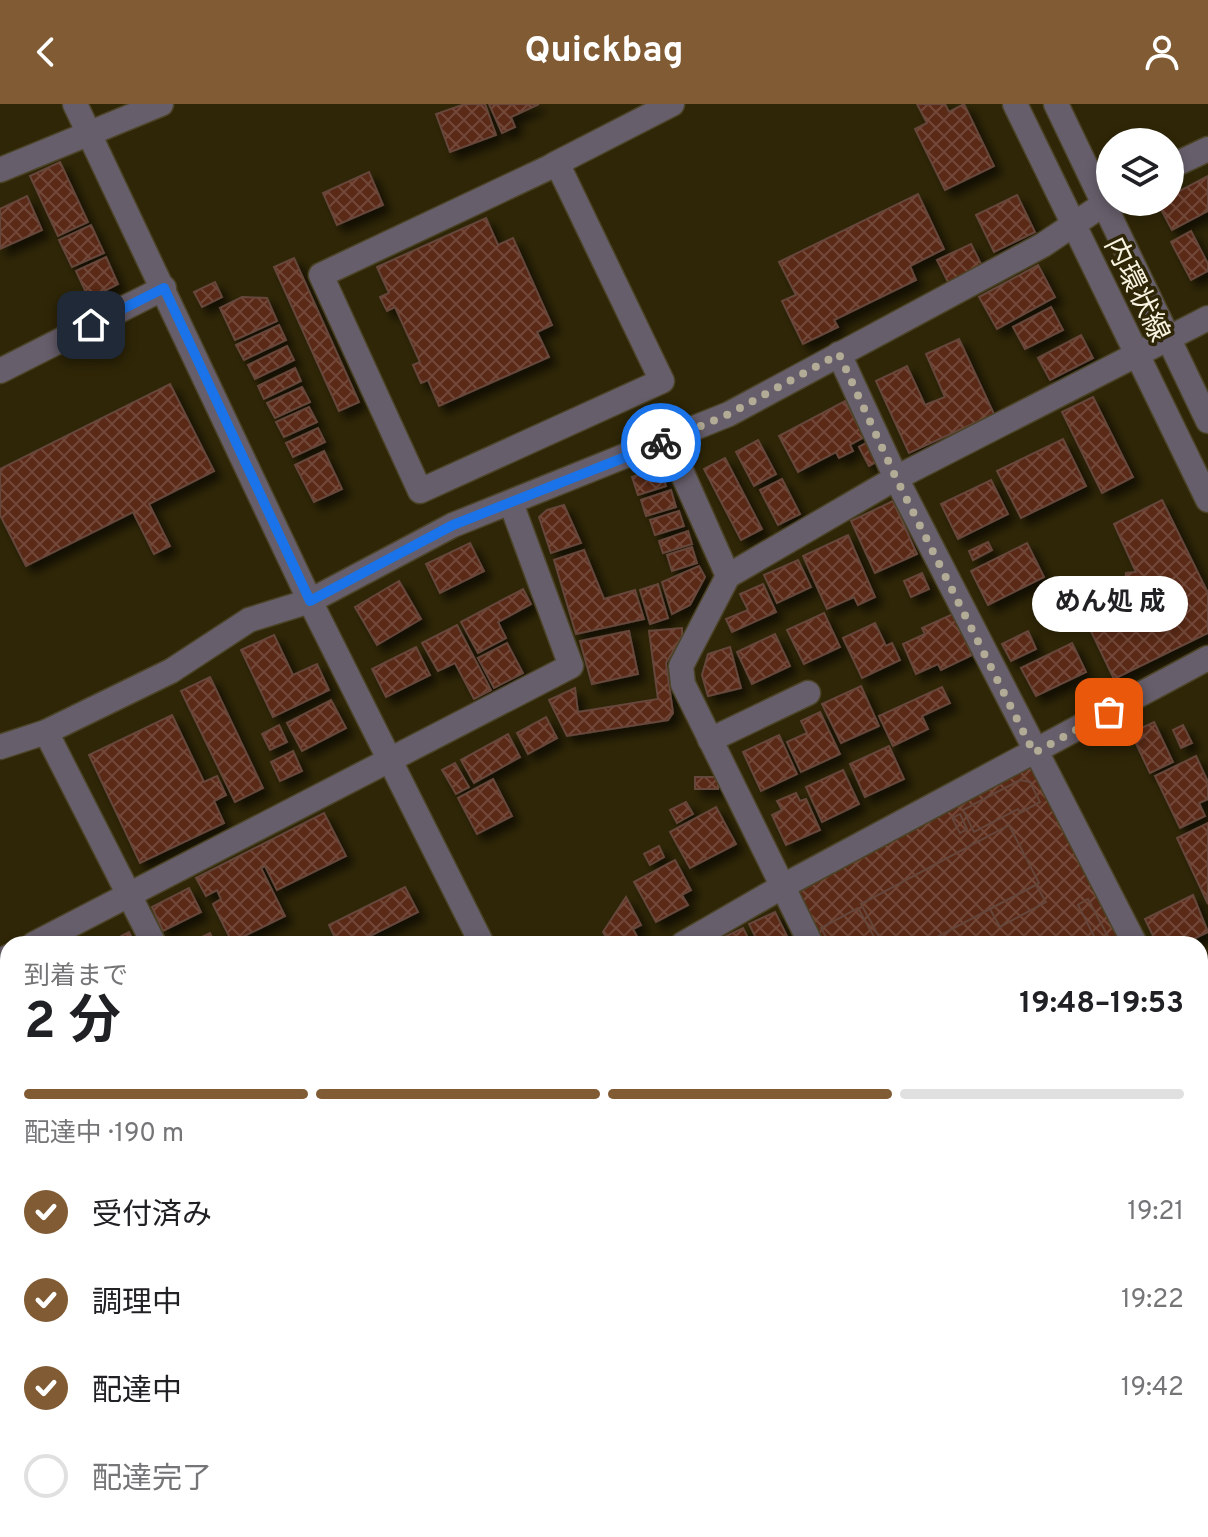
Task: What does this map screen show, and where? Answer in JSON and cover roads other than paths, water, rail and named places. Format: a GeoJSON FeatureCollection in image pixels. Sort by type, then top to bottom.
{"type":"FeatureCollection","features":[{"type":"Feature","properties":{"kind":"street"},"geometry":{"type":"LineString","coordinates":[[75,104],[310,601],[478,936]]}},
{"type":"Feature","properties":{"kind":"street"},"geometry":{"type":"LineString","coordinates":[[0,170],[161,104]]}},
{"type":"Feature","properties":{"kind":"street"},"geometry":{"type":"LineString","coordinates":[[557,163],[662,381],[420,491],[321,275],[557,163],[672,104]]}},
{"type":"Feature","properties":{"kind":"street","name":"内環状線"},"geometry":{"type":"LineString","coordinates":[[1015,104],[1208,500]]}},
{"type":"Feature","properties":{"kind":"street","name":"内環状線"},"geometry":{"type":"LineString","coordinates":[[1056,104],[1096,181]]}},
{"type":"Feature","properties":{"kind":"street"},"geometry":{"type":"LineString","coordinates":[[1184,160],[1208,149]]}},
{"type":"Feature","properties":{"kind":"street"},"geometry":{"type":"LineString","coordinates":[[0,747],[46,732],[171,671],[249,620],[310,601],[453,525],[729,414],[1043,245],[1096,209]]}},
{"type":"Feature","properties":{"kind":"street","name":"内環状線"},"geometry":{"type":"LineString","coordinates":[[1113,216],[1208,421]]}},
{"type":"Feature","properties":{"kind":"street"},"geometry":{"type":"LineString","coordinates":[[0,371],[164,288]]}},
{"type":"Feature","properties":{"kind":"street"},"geometry":{"type":"LineString","coordinates":[[807,936],[785,885],[683,684],[681,666],[728,576],[896,478],[1208,318]]}},
{"type":"Feature","properties":{"kind":"street"},"geometry":{"type":"LineString","coordinates":[[839,354],[896,478],[1034,753],[1131,936]]}},
{"type":"Feature","properties":{"kind":"street"},"geometry":{"type":"LineString","coordinates":[[668,441],[728,576]]}},
{"type":"Feature","properties":{"kind":"street"},"geometry":{"type":"LineString","coordinates":[[50,936],[571,666],[511,503]]}},
{"type":"Feature","properties":{"kind":"street"},"geometry":{"type":"LineString","coordinates":[[697,936],[785,885],[1208,658]]}},
{"type":"Feature","properties":{"kind":"street"},"geometry":{"type":"LineString","coordinates":[[710,740],[808,693]]}},
{"type":"Feature","properties":{"kind":"street"},"geometry":{"type":"LineString","coordinates":[[46,732],[150,936]]}},
{"type":"Feature","properties":{"kind":"place","name":"めん処 成"},"geometry":{"type":"Point","coordinates":[1109,712]}}]}
